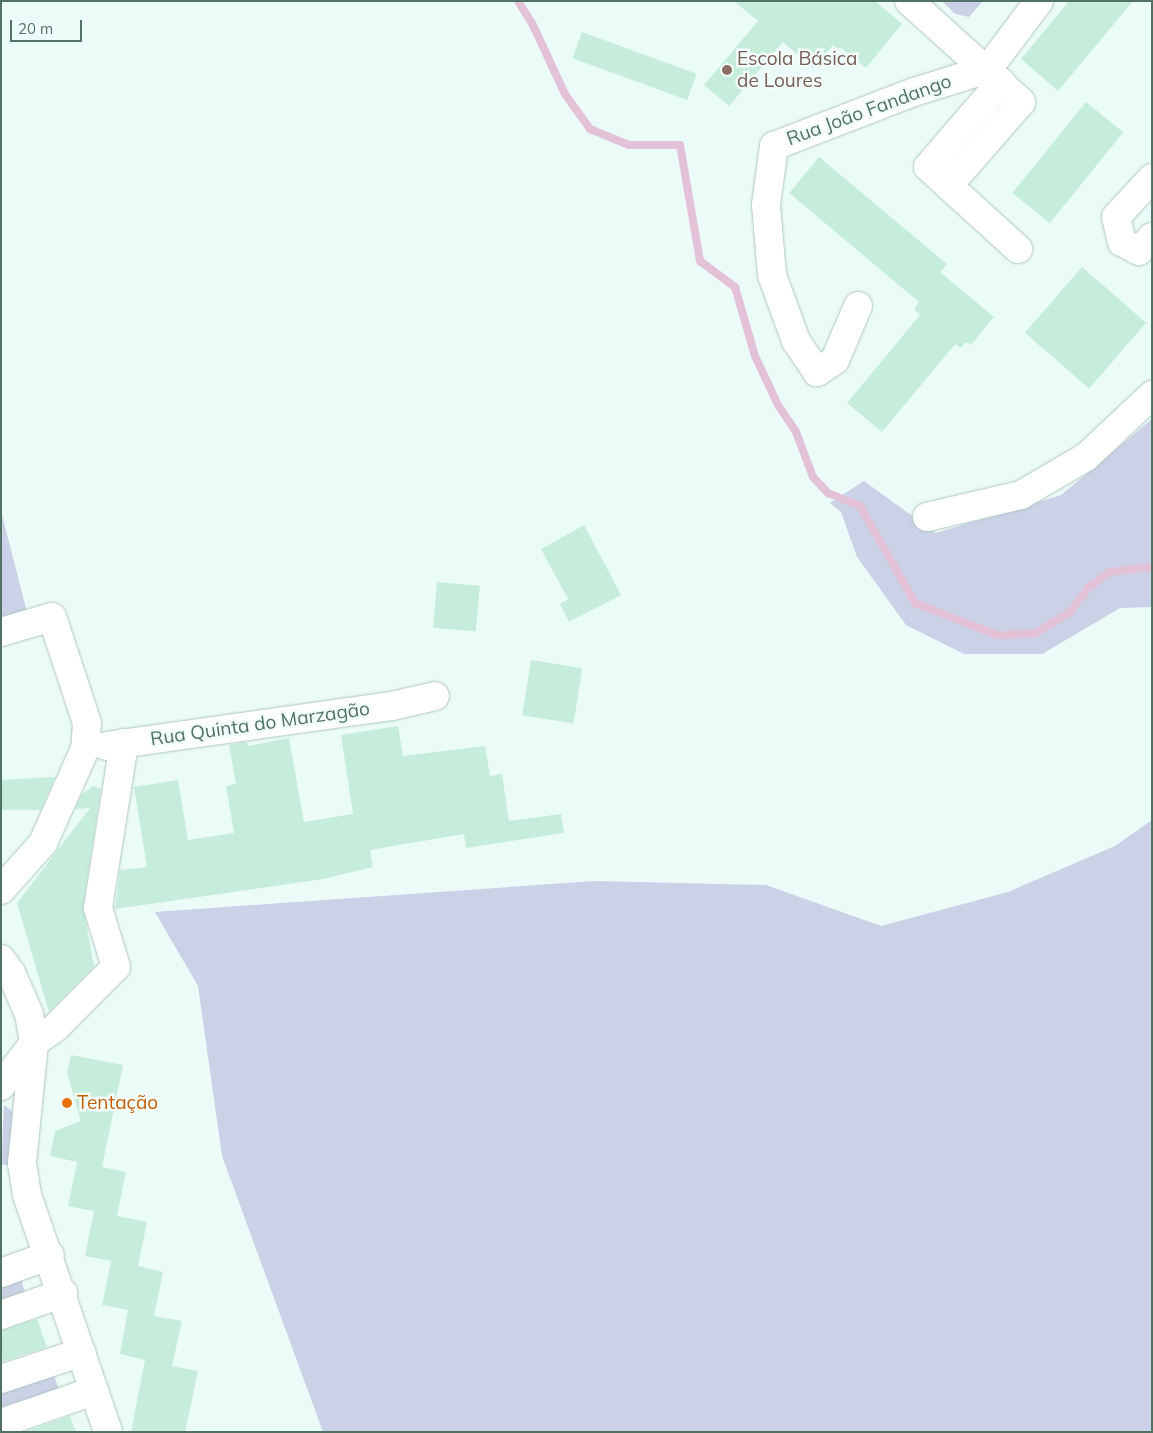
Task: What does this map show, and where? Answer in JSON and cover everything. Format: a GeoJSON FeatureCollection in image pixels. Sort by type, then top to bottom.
{"type":"FeatureCollection","features":[{"type":"Feature","properties":{"kind":"street"},"geometry":{"type":"LineString","coordinates":[[909,1],[994,75],[1021,102],[948,186],[1018,250]]}},
{"type":"Feature","properties":{"kind":"street"},"geometry":{"type":"LineString","coordinates":[[994,75],[1039,1]]}},
{"type":"Feature","properties":{"kind":"street","name":"Rua João Fandango"},"geometry":{"type":"LineString","coordinates":[[858,306],[835,360],[817,372],[796,341],[772,275],[766,205],[774,146],[914,92],[994,75]]}},
{"type":"Feature","properties":{"kind":"street"},"geometry":{"type":"LineString","coordinates":[[1152,178],[1116,217],[1122,242],[1139,251],[1152,238]]}},
{"type":"Feature","properties":{"kind":"street"},"geometry":{"type":"LineString","coordinates":[[927,517],[1021,495],[1086,457],[1152,394]]}},
{"type":"Feature","properties":{"kind":"street"},"geometry":{"type":"LineString","coordinates":[[1,632],[52,617],[87,723],[85,749],[43,843],[1,890]]}},
{"type":"Feature","properties":{"kind":"street","name":"Rua Quinta do Marzagão"},"geometry":{"type":"LineString","coordinates":[[85,749],[392,706],[435,696]]}},
{"type":"Feature","properties":{"kind":"street"},"geometry":{"type":"LineString","coordinates":[[1,1086],[34,1043],[55,1028],[116,967],[98,908],[124,743]]}},
{"type":"Feature","properties":{"kind":"street"},"geometry":{"type":"LineString","coordinates":[[1,959],[11,973],[29,1014],[34,1043],[22,1163],[27,1195],[63,1293],[108,1432]]}},
{"type":"Feature","properties":{"kind":"street"},"geometry":{"type":"LineString","coordinates":[[1,1180],[27,1195]]}},
{"type":"Feature","properties":{"kind":"street"},"geometry":{"type":"LineString","coordinates":[[1,1273],[50,1255]]}},
{"type":"Feature","properties":{"kind":"street"},"geometry":{"type":"LineString","coordinates":[[1,1315],[63,1293]]}},
{"type":"Feature","properties":{"kind":"street"},"geometry":{"type":"LineString","coordinates":[[1,1379],[82,1352]]}},
{"type":"Feature","properties":{"kind":"street"},"geometry":{"type":"LineString","coordinates":[[1,1423],[94,1391]]}},
{"type":"Feature","properties":{"kind":"shaded area"},"geometry":{"type":"Polygon","coordinates":[[[942,1],[983,1],[969,17],[955,14],[942,1]]]}},
{"type":"Feature","properties":{"kind":"shaded area"},"geometry":{"type":"Polygon","coordinates":[[[1152,419],[1152,607],[1120,608],[1042,654],[964,654],[906,625],[857,557],[841,512],[830,503],[864,481],[936,533],[1061,495],[1152,419]]]}},
{"type":"Feature","properties":{"kind":"shaded area"},"geometry":{"type":"Polygon","coordinates":[[[1,511],[27,612],[1,619],[1,511]]]}},
{"type":"Feature","properties":{"kind":"shaded area"},"geometry":{"type":"Polygon","coordinates":[[[1152,820],[1152,1432],[323,1432],[222,1156],[198,986],[155,912],[594,881],[766,885],[881,926],[1008,892],[1115,846],[1152,820]]]}},
{"type":"Feature","properties":{"kind":"shaded area"},"geometry":{"type":"Polygon","coordinates":[[[4,1105],[12,1111],[16,1124],[11,1166],[1,1164],[4,1105]]]}},
{"type":"Feature","properties":{"kind":"shaded area"},"geometry":{"type":"Polygon","coordinates":[[[18,1270],[29,1304],[1,1313],[1,1276],[18,1270]]]}},
{"type":"Feature","properties":{"kind":"shaded area"},"geometry":{"type":"Polygon","coordinates":[[[50,1364],[62,1398],[1,1420],[1,1382],[50,1364]]]}},
{"type":"Feature","properties":{"kind":"building"},"geometry":{"type":"Polygon","coordinates":[[[734,1],[875,1],[902,24],[866,68],[840,47],[838,49],[833,45],[813,68],[783,42],[729,106],[704,85],[758,21],[734,1]]]}},
{"type":"Feature","properties":{"kind":"building"},"geometry":{"type":"Polygon","coordinates":[[[1069,1],[1133,1],[1058,91],[1021,59],[1069,1]]]}},
{"type":"Feature","properties":{"kind":"building"},"geometry":{"type":"Polygon","coordinates":[[[582,32],[697,74],[687,100],[572,58],[582,32]]]}},
{"type":"Feature","properties":{"kind":"building"},"geometry":{"type":"Polygon","coordinates":[[[1086,102],[1123,132],[1050,223],[1012,193],[1086,102]]]}},
{"type":"Feature","properties":{"kind":"building"},"geometry":{"type":"Polygon","coordinates":[[[819,157],[947,264],[940,272],[994,317],[971,345],[966,342],[961,348],[955,344],[882,432],[847,403],[920,315],[914,309],[919,302],[789,193],[819,157]]]}},
{"type":"Feature","properties":{"kind":"building"},"geometry":{"type":"Polygon","coordinates":[[[1082,267],[1146,323],[1089,388],[1025,333],[1082,267]]]}},
{"type":"Feature","properties":{"kind":"building"},"geometry":{"type":"Polygon","coordinates":[[[584,525],[621,595],[569,622],[560,604],[568,599],[541,549],[584,525]]]}},
{"type":"Feature","properties":{"kind":"building"},"geometry":{"type":"Polygon","coordinates":[[[437,582],[480,586],[476,632],[433,628],[437,582]]]}},
{"type":"Feature","properties":{"kind":"building"},"geometry":{"type":"Polygon","coordinates":[[[531,660],[582,668],[574,723],[522,715],[531,660]]]}},
{"type":"Feature","properties":{"kind":"building"},"geometry":{"type":"Polygon","coordinates":[[[398,726],[403,756],[485,746],[490,776],[502,774],[509,821],[561,814],[564,833],[466,848],[464,834],[370,850],[373,867],[323,879],[115,909],[120,870],[147,867],[134,787],[178,780],[188,840],[234,833],[226,786],[236,784],[229,745],[247,742],[248,746],[289,738],[304,822],[353,814],[341,735],[398,726]]]}},
{"type":"Feature","properties":{"kind":"building"},"geometry":{"type":"Polygon","coordinates":[[[55,777],[41,810],[1,810],[1,780],[55,777]]]}},
{"type":"Feature","properties":{"kind":"building"},"geometry":{"type":"Polygon","coordinates":[[[93,786],[101,789],[83,906],[94,967],[49,1012],[17,903],[90,808],[75,809],[82,794],[93,786]]]}},
{"type":"Feature","properties":{"kind":"building"},"geometry":{"type":"Polygon","coordinates":[[[71,1055],[123,1065],[102,1167],[126,1172],[117,1216],[147,1222],[138,1266],[163,1272],[154,1316],[182,1321],[172,1366],[198,1371],[185,1432],[131,1432],[145,1360],[120,1354],[128,1310],[102,1305],[111,1261],[85,1256],[94,1211],[68,1206],[77,1162],[50,1156],[55,1131],[81,1121],[67,1073],[71,1055]]]}},
{"type":"Feature","properties":{"kind":"building"},"geometry":{"type":"Polygon","coordinates":[[[37,1319],[47,1347],[1,1362],[1,1330],[37,1319]]]}},
{"type":"Feature","properties":{"kind":"building"},"geometry":{"type":"Polygon","coordinates":[[[70,1416],[76,1432],[24,1432],[70,1416]]]}},
{"type":"Feature","properties":{"kind":"waterway"},"geometry":{"type":"LineString","coordinates":[[518,1],[532,23],[565,94],[590,129],[629,145],[680,145],[700,261],[735,287],[755,356],[778,405],[796,432],[813,477],[828,493],[860,506],[915,603],[997,635],[1034,634],[1070,612],[1088,588],[1109,572],[1152,567]]}},
{"type":"Feature","properties":{"kind":"place","name":"Escola Básica de Loures"},"geometry":{"type":"Point","coordinates":[727,70]}},
{"type":"Feature","properties":{"kind":"place","name":"Tentação"},"geometry":{"type":"Point","coordinates":[67,1103]}}]}
